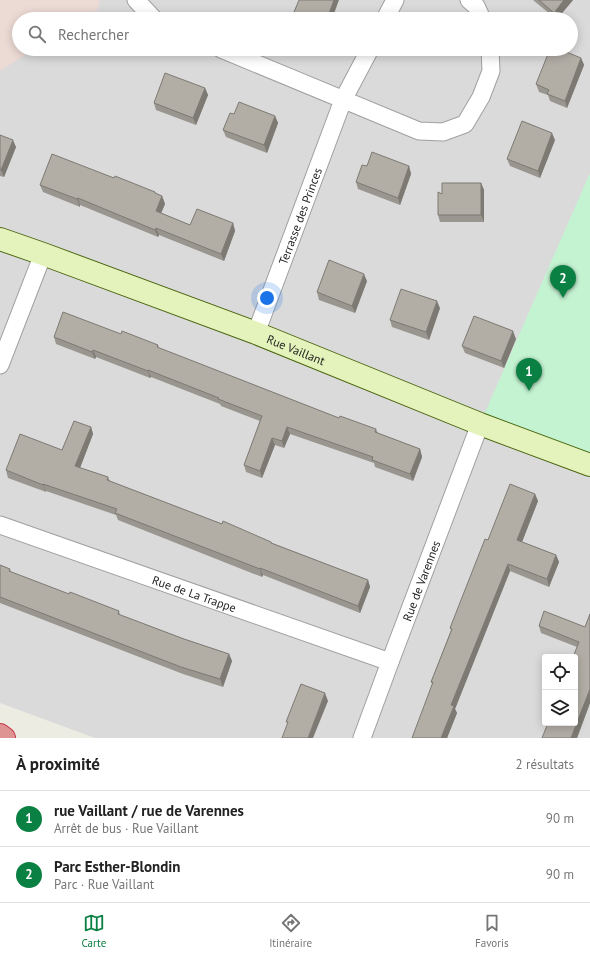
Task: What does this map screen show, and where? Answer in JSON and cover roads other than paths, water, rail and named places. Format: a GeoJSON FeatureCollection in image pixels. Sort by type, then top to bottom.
{"type":"FeatureCollection","features":[{"type":"Feature","properties":{"kind":"highway"},"geometry":{"type":"LineString","coordinates":[[0,735],[4,738]]}},
{"type":"Feature","properties":{"kind":"street"},"geometry":{"type":"LineString","coordinates":[[136,0],[147,12]]}},
{"type":"Feature","properties":{"kind":"street"},"geometry":{"type":"LineString","coordinates":[[389,12],[395,0]]}},
{"type":"Feature","properties":{"kind":"street"},"geometry":{"type":"LineString","coordinates":[[469,0],[476,6],[479,12]]}},
{"type":"Feature","properties":{"kind":"street"},"geometry":{"type":"LineString","coordinates":[[238,56],[419,131],[443,132],[465,124],[480,97],[491,71],[490,56]]}},
{"type":"Feature","properties":{"kind":"street","name":"Terrasse des Princes"},"geometry":{"type":"LineString","coordinates":[[256,332],[343,100],[366,56]]}},
{"type":"Feature","properties":{"kind":"street","name":"Rue Vaillant"},"geometry":{"type":"LineString","coordinates":[[0,239],[256,332],[480,424],[590,465]]}},
{"type":"Feature","properties":{"kind":"street"},"geometry":{"type":"LineString","coordinates":[[0,365],[43,254]]}},
{"type":"Feature","properties":{"kind":"street","name":"Rue de Varennes"},"geometry":{"type":"LineString","coordinates":[[362,738],[480,424]]}},
{"type":"Feature","properties":{"kind":"street","name":"Rue de La Trappe"},"geometry":{"type":"LineString","coordinates":[[0,525],[390,662]]}},
{"type":"Feature","properties":{"kind":"place","name":"Parc Esther-Blondin"},"geometry":{"type":"Point","coordinates":[563,298]}},
{"type":"Feature","properties":{"kind":"place","name":"rue Vaillant / rue de Varennes"},"geometry":{"type":"Point","coordinates":[529,391]}}]}
